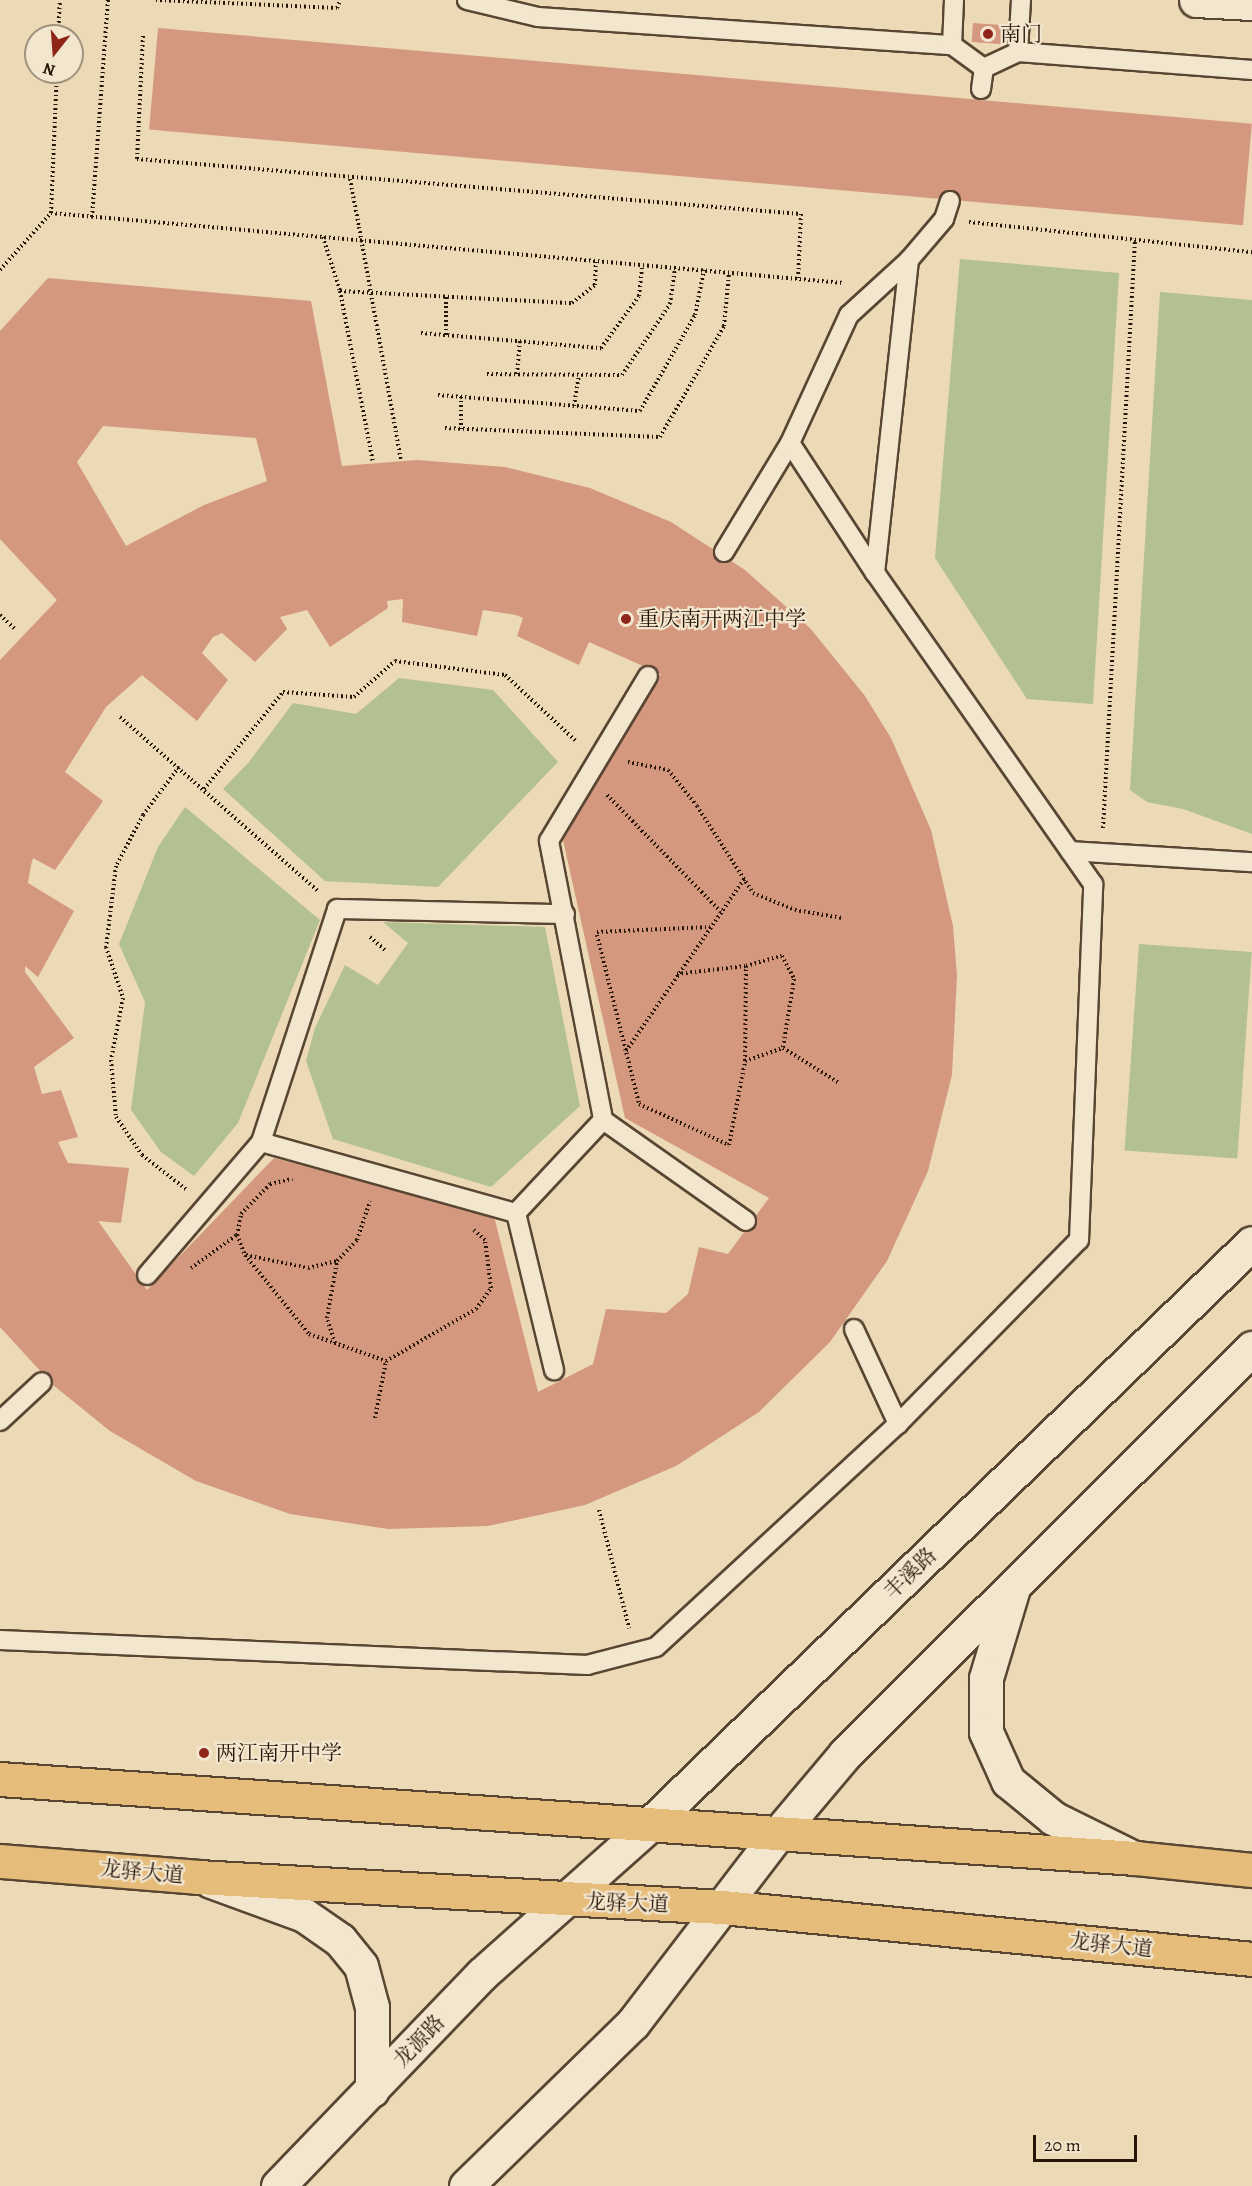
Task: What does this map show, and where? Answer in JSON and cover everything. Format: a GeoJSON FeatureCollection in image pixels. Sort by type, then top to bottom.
{"type":"FeatureCollection","features":[{"type":"Feature","properties":{"kind":"main road"},"geometry":{"type":"LineString","coordinates":[[1196,0],[1252,3]]}},
{"type":"Feature","properties":{"kind":"main road","name":"丰溪路"},"geometry":{"type":"LineString","coordinates":[[564,1900],[648,1826],[1252,1243]]}},
{"type":"Feature","properties":{"kind":"main road"},"geometry":{"type":"LineString","coordinates":[[466,2186],[633,2023],[776,1836],[845,1754],[1252,1348]]}},
{"type":"Feature","properties":{"kind":"main road"},"geometry":{"type":"LineString","coordinates":[[1015,1584],[986,1678],[986,1732],[990,1742],[1008,1781],[1053,1818],[1136,1858]]}},
{"type":"Feature","properties":{"kind":"main road"},"geometry":{"type":"LineString","coordinates":[[0,1779],[776,1836],[1136,1858],[1252,1870]]}},
{"type":"Feature","properties":{"kind":"main road","name":"龙驿大道"},"geometry":{"type":"LineString","coordinates":[[0,1861],[198,1877],[564,1900],[722,1906],[1252,1959]]}},
{"type":"Feature","properties":{"kind":"main road"},"geometry":{"type":"LineString","coordinates":[[198,1877],[304,1915],[340,1940],[361,1966],[372,2007],[372,2090]]}},
{"type":"Feature","properties":{"kind":"main road","name":"龙源路"},"geometry":{"type":"LineString","coordinates":[[278,2186],[482,1974],[564,1900]]}},
{"type":"Feature","properties":{"kind":"lane"},"geometry":{"type":"LineString","coordinates":[[467,0],[538,17],[952,45],[984,68]]}},
{"type":"Feature","properties":{"kind":"lane"},"geometry":{"type":"LineString","coordinates":[[952,45],[954,0]]}},
{"type":"Feature","properties":{"kind":"lane"},"geometry":{"type":"LineString","coordinates":[[1018,52],[1021,0]]}},
{"type":"Feature","properties":{"kind":"lane"},"geometry":{"type":"LineString","coordinates":[[984,68],[1018,52],[1252,70]]}},
{"type":"Feature","properties":{"kind":"lane"},"geometry":{"type":"LineString","coordinates":[[981,88],[984,68]]}},
{"type":"Feature","properties":{"kind":"lane"},"geometry":{"type":"LineString","coordinates":[[724,552],[790,443],[849,315],[909,260],[944,219],[950,201]]}},
{"type":"Feature","properties":{"kind":"lane"},"geometry":{"type":"LineString","coordinates":[[875,573],[909,260]]}},
{"type":"Feature","properties":{"kind":"lane"},"geometry":{"type":"LineString","coordinates":[[0,1640],[587,1665],[656,1647],[898,1424],[1079,1240],[1093,884],[875,573],[790,443]]}},
{"type":"Feature","properties":{"kind":"lane"},"geometry":{"type":"LineString","coordinates":[[648,676],[549,841],[603,1120],[746,1221]]}},
{"type":"Feature","properties":{"kind":"lane"},"geometry":{"type":"LineString","coordinates":[[1070,851],[1252,862]]}},
{"type":"Feature","properties":{"kind":"lane"},"geometry":{"type":"LineString","coordinates":[[147,1275],[261,1142],[338,909],[564,914]]}},
{"type":"Feature","properties":{"kind":"lane"},"geometry":{"type":"LineString","coordinates":[[516,1213],[603,1120]]}},
{"type":"Feature","properties":{"kind":"lane"},"geometry":{"type":"LineString","coordinates":[[261,1142],[516,1213]]}},
{"type":"Feature","properties":{"kind":"lane"},"geometry":{"type":"LineString","coordinates":[[516,1213],[554,1370]]}},
{"type":"Feature","properties":{"kind":"lane"},"geometry":{"type":"LineString","coordinates":[[854,1329],[898,1424]]}},
{"type":"Feature","properties":{"kind":"lane"},"geometry":{"type":"LineString","coordinates":[[0,1421],[42,1382]]}},
{"type":"Feature","properties":{"kind":"path"},"geometry":{"type":"LineString","coordinates":[[59,24],[60,0]]}},
{"type":"Feature","properties":{"kind":"path"},"geometry":{"type":"LineString","coordinates":[[92,217],[108,0]]}},
{"type":"Feature","properties":{"kind":"path"},"geometry":{"type":"LineString","coordinates":[[156,0],[337,8],[340,0]]}},
{"type":"Feature","properties":{"kind":"path"},"geometry":{"type":"LineString","coordinates":[[143,36],[137,159],[350,179],[801,214],[798,279]]}},
{"type":"Feature","properties":{"kind":"path"},"geometry":{"type":"LineString","coordinates":[[0,270],[51,213],[56,84]]}},
{"type":"Feature","properties":{"kind":"path"},"geometry":{"type":"LineString","coordinates":[[350,179],[401,460]]}},
{"type":"Feature","properties":{"kind":"path"},"geometry":{"type":"LineString","coordinates":[[51,213],[880,286]]}},
{"type":"Feature","properties":{"kind":"path"},"geometry":{"type":"LineString","coordinates":[[944,219],[1252,252]]}},
{"type":"Feature","properties":{"kind":"path"},"geometry":{"type":"LineString","coordinates":[[323,237],[340,291],[373,462]]}},
{"type":"Feature","properties":{"kind":"path"},"geometry":{"type":"LineString","coordinates":[[1101,853],[1135,239]]}},
{"type":"Feature","properties":{"kind":"path"},"geometry":{"type":"LineString","coordinates":[[340,291],[572,303],[595,285],[596,262]]}},
{"type":"Feature","properties":{"kind":"path"},"geometry":{"type":"LineString","coordinates":[[422,333],[601,348],[639,296],[642,266]]}},
{"type":"Feature","properties":{"kind":"path"},"geometry":{"type":"LineString","coordinates":[[487,374],[622,375],[670,304],[675,268]]}},
{"type":"Feature","properties":{"kind":"path"},"geometry":{"type":"LineString","coordinates":[[438,395],[640,411],[695,315],[704,270]]}},
{"type":"Feature","properties":{"kind":"path"},"geometry":{"type":"LineString","coordinates":[[445,428],[660,437],[724,326],[729,273]]}},
{"type":"Feature","properties":{"kind":"path"},"geometry":{"type":"LineString","coordinates":[[446,296],[446,335]]}},
{"type":"Feature","properties":{"kind":"path"},"geometry":{"type":"LineString","coordinates":[[517,374],[520,341]]}},
{"type":"Feature","properties":{"kind":"path"},"geometry":{"type":"LineString","coordinates":[[574,406],[579,375]]}},
{"type":"Feature","properties":{"kind":"path"},"geometry":{"type":"LineString","coordinates":[[461,397],[461,429]]}},
{"type":"Feature","properties":{"kind":"path"},"geometry":{"type":"LineString","coordinates":[[204,789],[283,692],[354,697],[395,661],[505,675],[597,761]]}},
{"type":"Feature","properties":{"kind":"path"},"geometry":{"type":"LineString","coordinates":[[120,717],[385,950]]}},
{"type":"Feature","properties":{"kind":"path"},"geometry":{"type":"LineString","coordinates":[[623,761],[669,770],[698,806],[753,894],[795,910],[842,918]]}},
{"type":"Feature","properties":{"kind":"path"},"geometry":{"type":"LineString","coordinates":[[179,767],[143,815],[116,866],[106,946],[123,998],[111,1060],[116,1117],[142,1155],[207,1205]]}},
{"type":"Feature","properties":{"kind":"path"},"geometry":{"type":"LineString","coordinates":[[598,802],[609,784]]}},
{"type":"Feature","properties":{"kind":"path"},"geometry":{"type":"LineString","coordinates":[[604,792],[721,912]]}},
{"type":"Feature","properties":{"kind":"path"},"geometry":{"type":"LineString","coordinates":[[626,1051],[744,879]]}},
{"type":"Feature","properties":{"kind":"path"},"geometry":{"type":"LineString","coordinates":[[594,921],[639,1104],[729,1145],[746,1060],[746,966]]}},
{"type":"Feature","properties":{"kind":"path"},"geometry":{"type":"LineString","coordinates":[[597,932],[711,927]]}},
{"type":"Feature","properties":{"kind":"path"},"geometry":{"type":"LineString","coordinates":[[677,975],[746,966],[782,956],[794,980],[783,1048]]}},
{"type":"Feature","properties":{"kind":"path"},"geometry":{"type":"LineString","coordinates":[[746,1060],[783,1048],[839,1083]]}},
{"type":"Feature","properties":{"kind":"path"},"geometry":{"type":"LineString","coordinates":[[296,1179],[270,1184],[241,1214],[237,1235],[245,1255],[309,1334],[386,1361],[476,1309],[491,1288],[485,1240],[471,1226]]}},
{"type":"Feature","properties":{"kind":"path"},"geometry":{"type":"LineString","coordinates":[[360,1197],[382,1203]]}},
{"type":"Feature","properties":{"kind":"path"},"geometry":{"type":"LineString","coordinates":[[245,1255],[308,1268],[337,1261],[357,1240],[371,1200]]}},
{"type":"Feature","properties":{"kind":"path"},"geometry":{"type":"LineString","coordinates":[[186,1271],[237,1235]]}},
{"type":"Feature","properties":{"kind":"path"},"geometry":{"type":"LineString","coordinates":[[336,1344],[327,1318],[337,1261]]}},
{"type":"Feature","properties":{"kind":"path"},"geometry":{"type":"LineString","coordinates":[[375,1418],[386,1361]]}},
{"type":"Feature","properties":{"kind":"path"},"geometry":{"type":"LineString","coordinates":[[599,1510],[636,1652]]}},
{"type":"Feature","properties":{"kind":"green space"},"geometry":{"type":"Polygon","coordinates":[[[960,259],[1119,273],[1093,704],[1027,699],[935,558],[960,259]]]}},
{"type":"Feature","properties":{"kind":"green space"},"geometry":{"type":"Polygon","coordinates":[[[1160,292],[1252,300],[1252,834],[1183,809],[1147,802],[1130,790],[1160,292]]]}},
{"type":"Feature","properties":{"kind":"green space"},"geometry":{"type":"Polygon","coordinates":[[[399,678],[493,690],[558,762],[438,887],[325,881],[223,789],[249,762],[293,703],[356,714],[399,678]]]}},
{"type":"Feature","properties":{"kind":"green space"},"geometry":{"type":"Polygon","coordinates":[[[185,807],[320,920],[238,1123],[194,1176],[161,1152],[131,1110],[145,1002],[119,944],[158,847],[185,807]]]}},
{"type":"Feature","properties":{"kind":"green space"},"geometry":{"type":"Polygon","coordinates":[[[383,922],[545,927],[580,1106],[491,1187],[333,1139],[306,1061],[315,1028],[345,965],[378,985],[408,943],[383,922]]]}},
{"type":"Feature","properties":{"kind":"green space"},"geometry":{"type":"Polygon","coordinates":[[[1139,944],[1252,952],[1237,1158],[1125,1150],[1139,944]]]}},
{"type":"Feature","properties":{"kind":"building","name":"南门"},"geometry":{"type":"Polygon","coordinates":[[[973,23],[1005,25],[1004,44],[972,42],[973,23]]]}},
{"type":"Feature","properties":{"kind":"building"},"geometry":{"type":"Polygon","coordinates":[[[158,28],[1252,124],[1243,225],[149,130],[158,28]]]}},
{"type":"Feature","properties":{"kind":"building"},"geometry":{"type":"Polygon","coordinates":[[[48,278],[311,301],[342,466],[417,460],[505,467],[590,488],[671,522],[745,570],[810,628],[865,696],[891,738],[931,830],[953,926],[957,976],[952,1075],[928,1171],[887,1261],[830,1342],[759,1412],[676,1466],[585,1505],[488,1526],[388,1529],[290,1514],[196,1481],[110,1431],[53,1385],[0,1327],[0,660],[57,600],[0,539],[0,331],[48,278]],[[103,426],[77,462],[126,546],[204,505],[267,481],[256,438],[103,426]],[[403,599],[387,601],[388,608],[330,647],[307,610],[280,617],[287,629],[255,662],[222,633],[213,637],[202,653],[228,680],[197,721],[142,675],[106,707],[65,772],[103,801],[55,870],[33,858],[31,865],[28,883],[74,911],[38,977],[25,966],[25,972],[74,1038],[34,1067],[42,1094],[61,1090],[78,1137],[58,1142],[68,1163],[129,1168],[121,1223],[98,1221],[147,1290],[274,1158],[494,1216],[538,1392],[593,1364],[606,1309],[666,1313],[688,1294],[699,1247],[728,1254],[769,1198],[625,1118],[563,840],[661,674],[589,642],[579,665],[517,636],[523,618],[516,615],[483,610],[477,636],[402,622],[403,599]]]}},
{"type":"Feature","properties":{"kind":"place","name":"南门"},"geometry":{"type":"Point","coordinates":[988,34]}},
{"type":"Feature","properties":{"kind":"place","name":"重庆南开两江中学"},"geometry":{"type":"Point","coordinates":[626,619]}},
{"type":"Feature","properties":{"kind":"place","name":"两江南开中学"},"geometry":{"type":"Point","coordinates":[204,1753]}}]}
